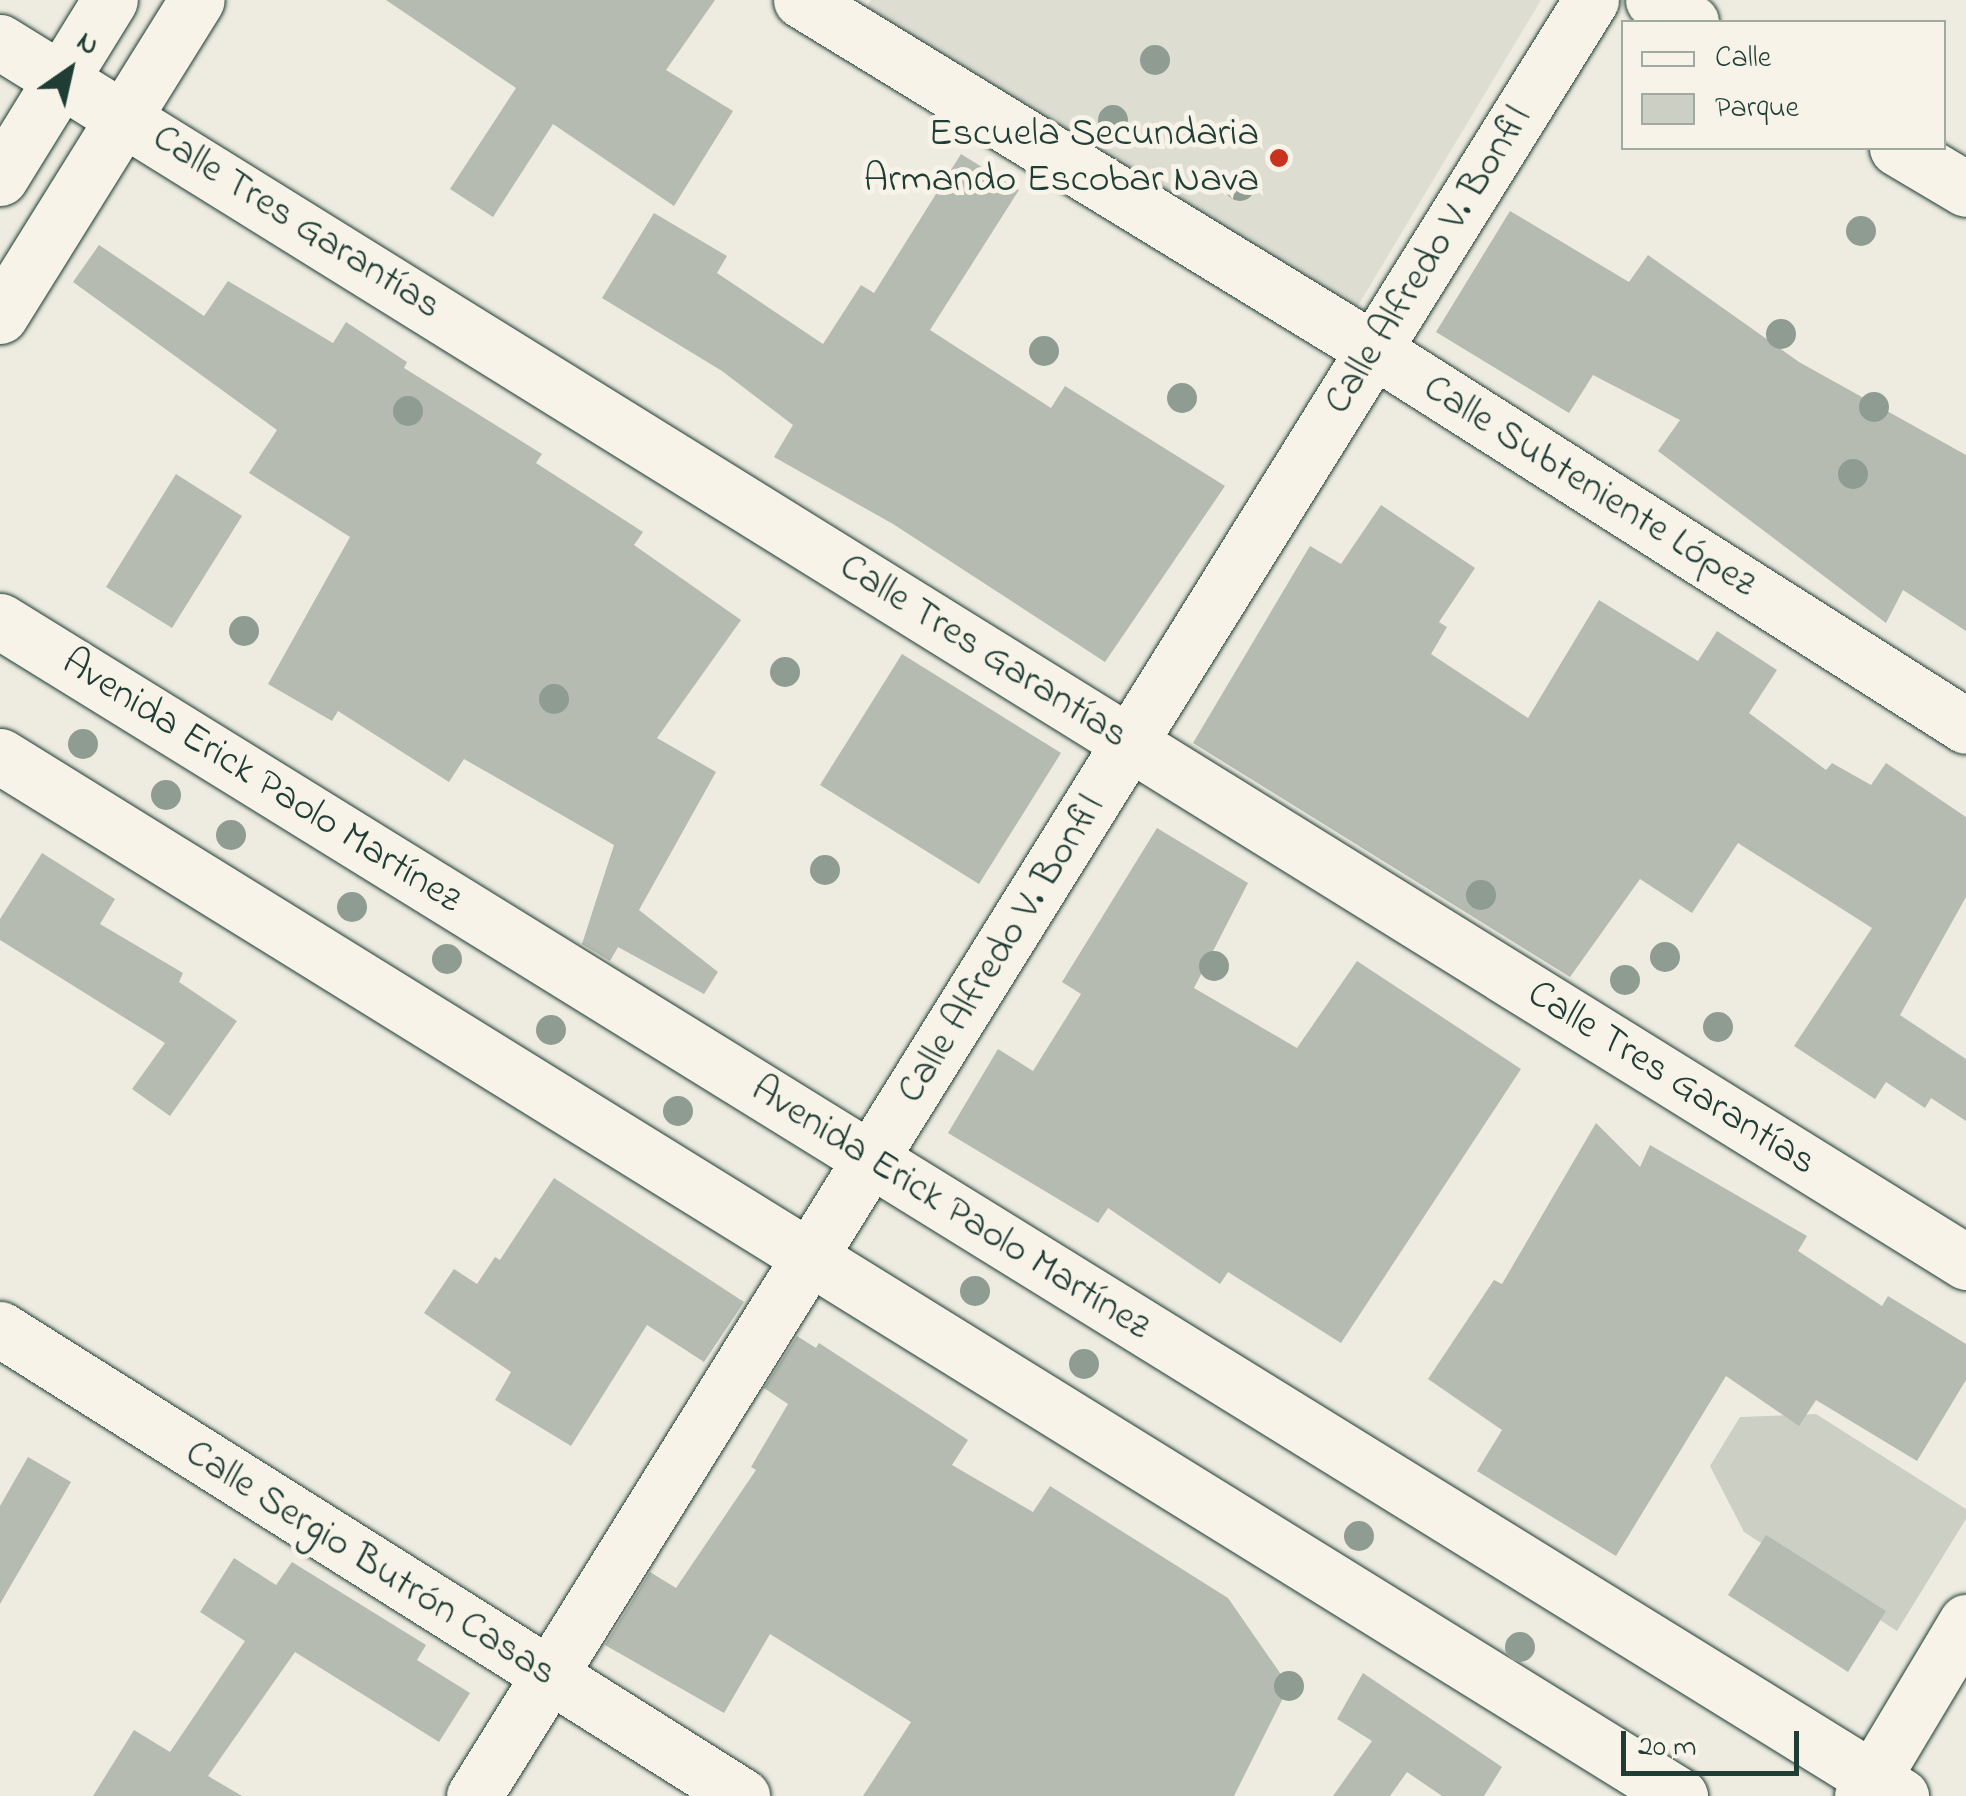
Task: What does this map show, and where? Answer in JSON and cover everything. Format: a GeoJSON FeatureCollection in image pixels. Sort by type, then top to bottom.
{"type":"FeatureCollection","features":[{"type":"Feature","properties":{"kind":"street"},"geometry":{"type":"LineString","coordinates":[[0,178],[110,0]]}},
{"type":"Feature","properties":{"kind":"street"},"geometry":{"type":"LineString","coordinates":[[0,316],[196,0]]}},
{"type":"Feature","properties":{"kind":"street","name":"Calle Subteniente López"},"geometry":{"type":"LineString","coordinates":[[801,0],[1374,350],[1966,726]]}},
{"type":"Feature","properties":{"kind":"street","name":"Calle Alfredo V. Bonfil"},"geometry":{"type":"LineString","coordinates":[[474,1796],[1591,0]]}},
{"type":"Feature","properties":{"kind":"street"},"geometry":{"type":"LineString","coordinates":[[1653,0],[1687,20]]}},
{"type":"Feature","properties":{"kind":"street","name":"Calle Tres Garantías"},"geometry":{"type":"LineString","coordinates":[[0,42],[1966,1262]]}},
{"type":"Feature","properties":{"kind":"street"},"geometry":{"type":"LineString","coordinates":[[1900,150],[1966,189]]}},
{"type":"Feature","properties":{"kind":"street","name":"Avenida Erick Paolo Martínez"},"geometry":{"type":"LineString","coordinates":[[0,620],[1878,1790]]}},
{"type":"Feature","properties":{"kind":"street"},"geometry":{"type":"LineString","coordinates":[[0,756],[1680,1796]]}},
{"type":"Feature","properties":{"kind":"street","name":"Calle Sergio Butrón Casas"},"geometry":{"type":"LineString","coordinates":[[0,1329],[547,1677],[742,1796]]}},
{"type":"Feature","properties":{"kind":"street"},"geometry":{"type":"LineString","coordinates":[[1878,1790],[1966,1622]]}},
{"type":"Feature","properties":{"kind":"shaded area","name":"Escuela Secundaria Armando Escobar Nava"},"geometry":{"type":"Polygon","coordinates":[[[871,0],[1541,0],[1356,309],[867,7],[871,0]]]}},
{"type":"Feature","properties":{"kind":"green space"},"geometry":{"type":"Polygon","coordinates":[[[1816,1414],[1966,1509],[1966,1519],[1897,1631],[1744,1532],[1710,1466],[1740,1417],[1816,1414]]]}},
{"type":"Feature","properties":{"kind":"building"},"geometry":{"type":"Polygon","coordinates":[[[386,0],[715,0],[666,70],[733,111],[674,206],[553,124],[493,217],[450,189],[516,88],[386,0]]]}},
{"type":"Feature","properties":{"kind":"building"},"geometry":{"type":"Polygon","coordinates":[[[961,154],[1019,190],[930,330],[1051,408],[1065,386],[1225,486],[1105,662],[893,524],[774,457],[793,425],[722,371],[602,298],[654,213],[727,256],[717,273],[823,344],[861,285],[874,293],[961,154]]]}},
{"type":"Feature","properties":{"kind":"building"},"geometry":{"type":"Polygon","coordinates":[[[1510,211],[1629,282],[1648,255],[1799,362],[1966,455],[1966,631],[1903,590],[1886,623],[1658,451],[1680,420],[1593,375],[1569,413],[1436,332],[1510,211]]]}},
{"type":"Feature","properties":{"kind":"building"},"geometry":{"type":"Polygon","coordinates":[[[99,245],[204,316],[228,281],[333,343],[346,322],[407,362],[404,368],[542,454],[536,463],[643,532],[634,545],[741,620],[657,738],[716,772],[639,910],[718,972],[704,994],[618,947],[610,961],[582,944],[614,845],[464,759],[449,782],[338,711],[332,721],[268,684],[350,537],[249,473],[277,430],[73,282],[99,245]]]}},
{"type":"Feature","properties":{"kind":"building"},"geometry":{"type":"Polygon","coordinates":[[[176,474],[242,516],[172,628],[106,587],[176,474]]]}},
{"type":"Feature","properties":{"kind":"building"},"geometry":{"type":"Polygon","coordinates":[[[1381,505],[1475,568],[1439,622],[1447,627],[1431,654],[1528,718],[1599,600],[1698,661],[1717,631],[1777,670],[1749,713],[1826,770],[1832,763],[1871,785],[1886,763],[1966,817],[1966,897],[1900,1015],[1966,1059],[1966,1121],[1931,1098],[1925,1108],[1886,1082],[1875,1099],[1794,1046],[1872,928],[1738,843],[1692,913],[1640,879],[1570,977],[1193,743],[1310,546],[1341,564],[1381,505]]]}},
{"type":"Feature","properties":{"kind":"building"},"geometry":{"type":"Polygon","coordinates":[[[902,654],[1061,753],[979,884],[820,785],[902,654]]]}},
{"type":"Feature","properties":{"kind":"building"},"geometry":{"type":"Polygon","coordinates":[[[1157,828],[1248,883],[1194,988],[1297,1048],[1357,961],[1521,1069],[1341,1343],[1228,1272],[1220,1284],[1108,1208],[1098,1223],[948,1133],[998,1049],[1033,1071],[1081,994],[1062,982],[1157,828]]]}},
{"type":"Feature","properties":{"kind":"building"},"geometry":{"type":"Polygon","coordinates":[[[42,853],[115,899],[100,924],[183,973],[179,982],[237,1021],[170,1116],[132,1089],[165,1043],[0,940],[0,919],[42,853]]]}},
{"type":"Feature","properties":{"kind":"building"},"geometry":{"type":"Polygon","coordinates":[[[1596,1123],[1640,1167],[1650,1145],[1807,1236],[1798,1251],[1882,1306],[1888,1296],[1966,1344],[1966,1380],[1917,1461],[1816,1400],[1799,1426],[1726,1376],[1616,1556],[1477,1471],[1502,1430],[1428,1379],[1494,1280],[1502,1284],[1596,1123]]]}},
{"type":"Feature","properties":{"kind":"building"},"geometry":{"type":"Polygon","coordinates":[[[554,1178],[744,1302],[704,1362],[647,1325],[571,1446],[495,1400],[511,1372],[424,1313],[454,1269],[477,1284],[495,1257],[500,1260],[554,1178]]]}},
{"type":"Feature","properties":{"kind":"building"},"geometry":{"type":"Polygon","coordinates":[[[797,1336],[816,1348],[819,1343],[968,1440],[952,1465],[1033,1512],[1050,1486],[1228,1598],[1289,1686],[1234,1796],[863,1796],[911,1722],[770,1634],[724,1713],[605,1645],[650,1572],[676,1588],[756,1470],[751,1467],[788,1404],[764,1388],[797,1336]]]}},
{"type":"Feature","properties":{"kind":"building"},"geometry":{"type":"Polygon","coordinates":[[[28,1457],[71,1482],[0,1604],[0,1506],[28,1457]]]}},
{"type":"Feature","properties":{"kind":"building"},"geometry":{"type":"Polygon","coordinates":[[[1766,1535],[1886,1611],[1848,1672],[1728,1595],[1766,1535]]]}},
{"type":"Feature","properties":{"kind":"building"},"geometry":{"type":"Polygon","coordinates":[[[234,1558],[276,1585],[292,1562],[426,1645],[417,1660],[470,1693],[439,1742],[295,1652],[208,1776],[242,1796],[93,1796],[134,1730],[170,1752],[245,1641],[200,1612],[234,1558]]]}},
{"type":"Feature","properties":{"kind":"building"},"geometry":{"type":"Polygon","coordinates":[[[1363,1673],[1502,1767],[1484,1796],[1442,1796],[1407,1772],[1390,1796],[1333,1796],[1372,1741],[1337,1719],[1363,1673]]]}},
{"type":"Feature","properties":{"kind":"place","name":"Escuela Secundaria Armando Escobar Nava"},"geometry":{"type":"Point","coordinates":[1279,158]}}]}
